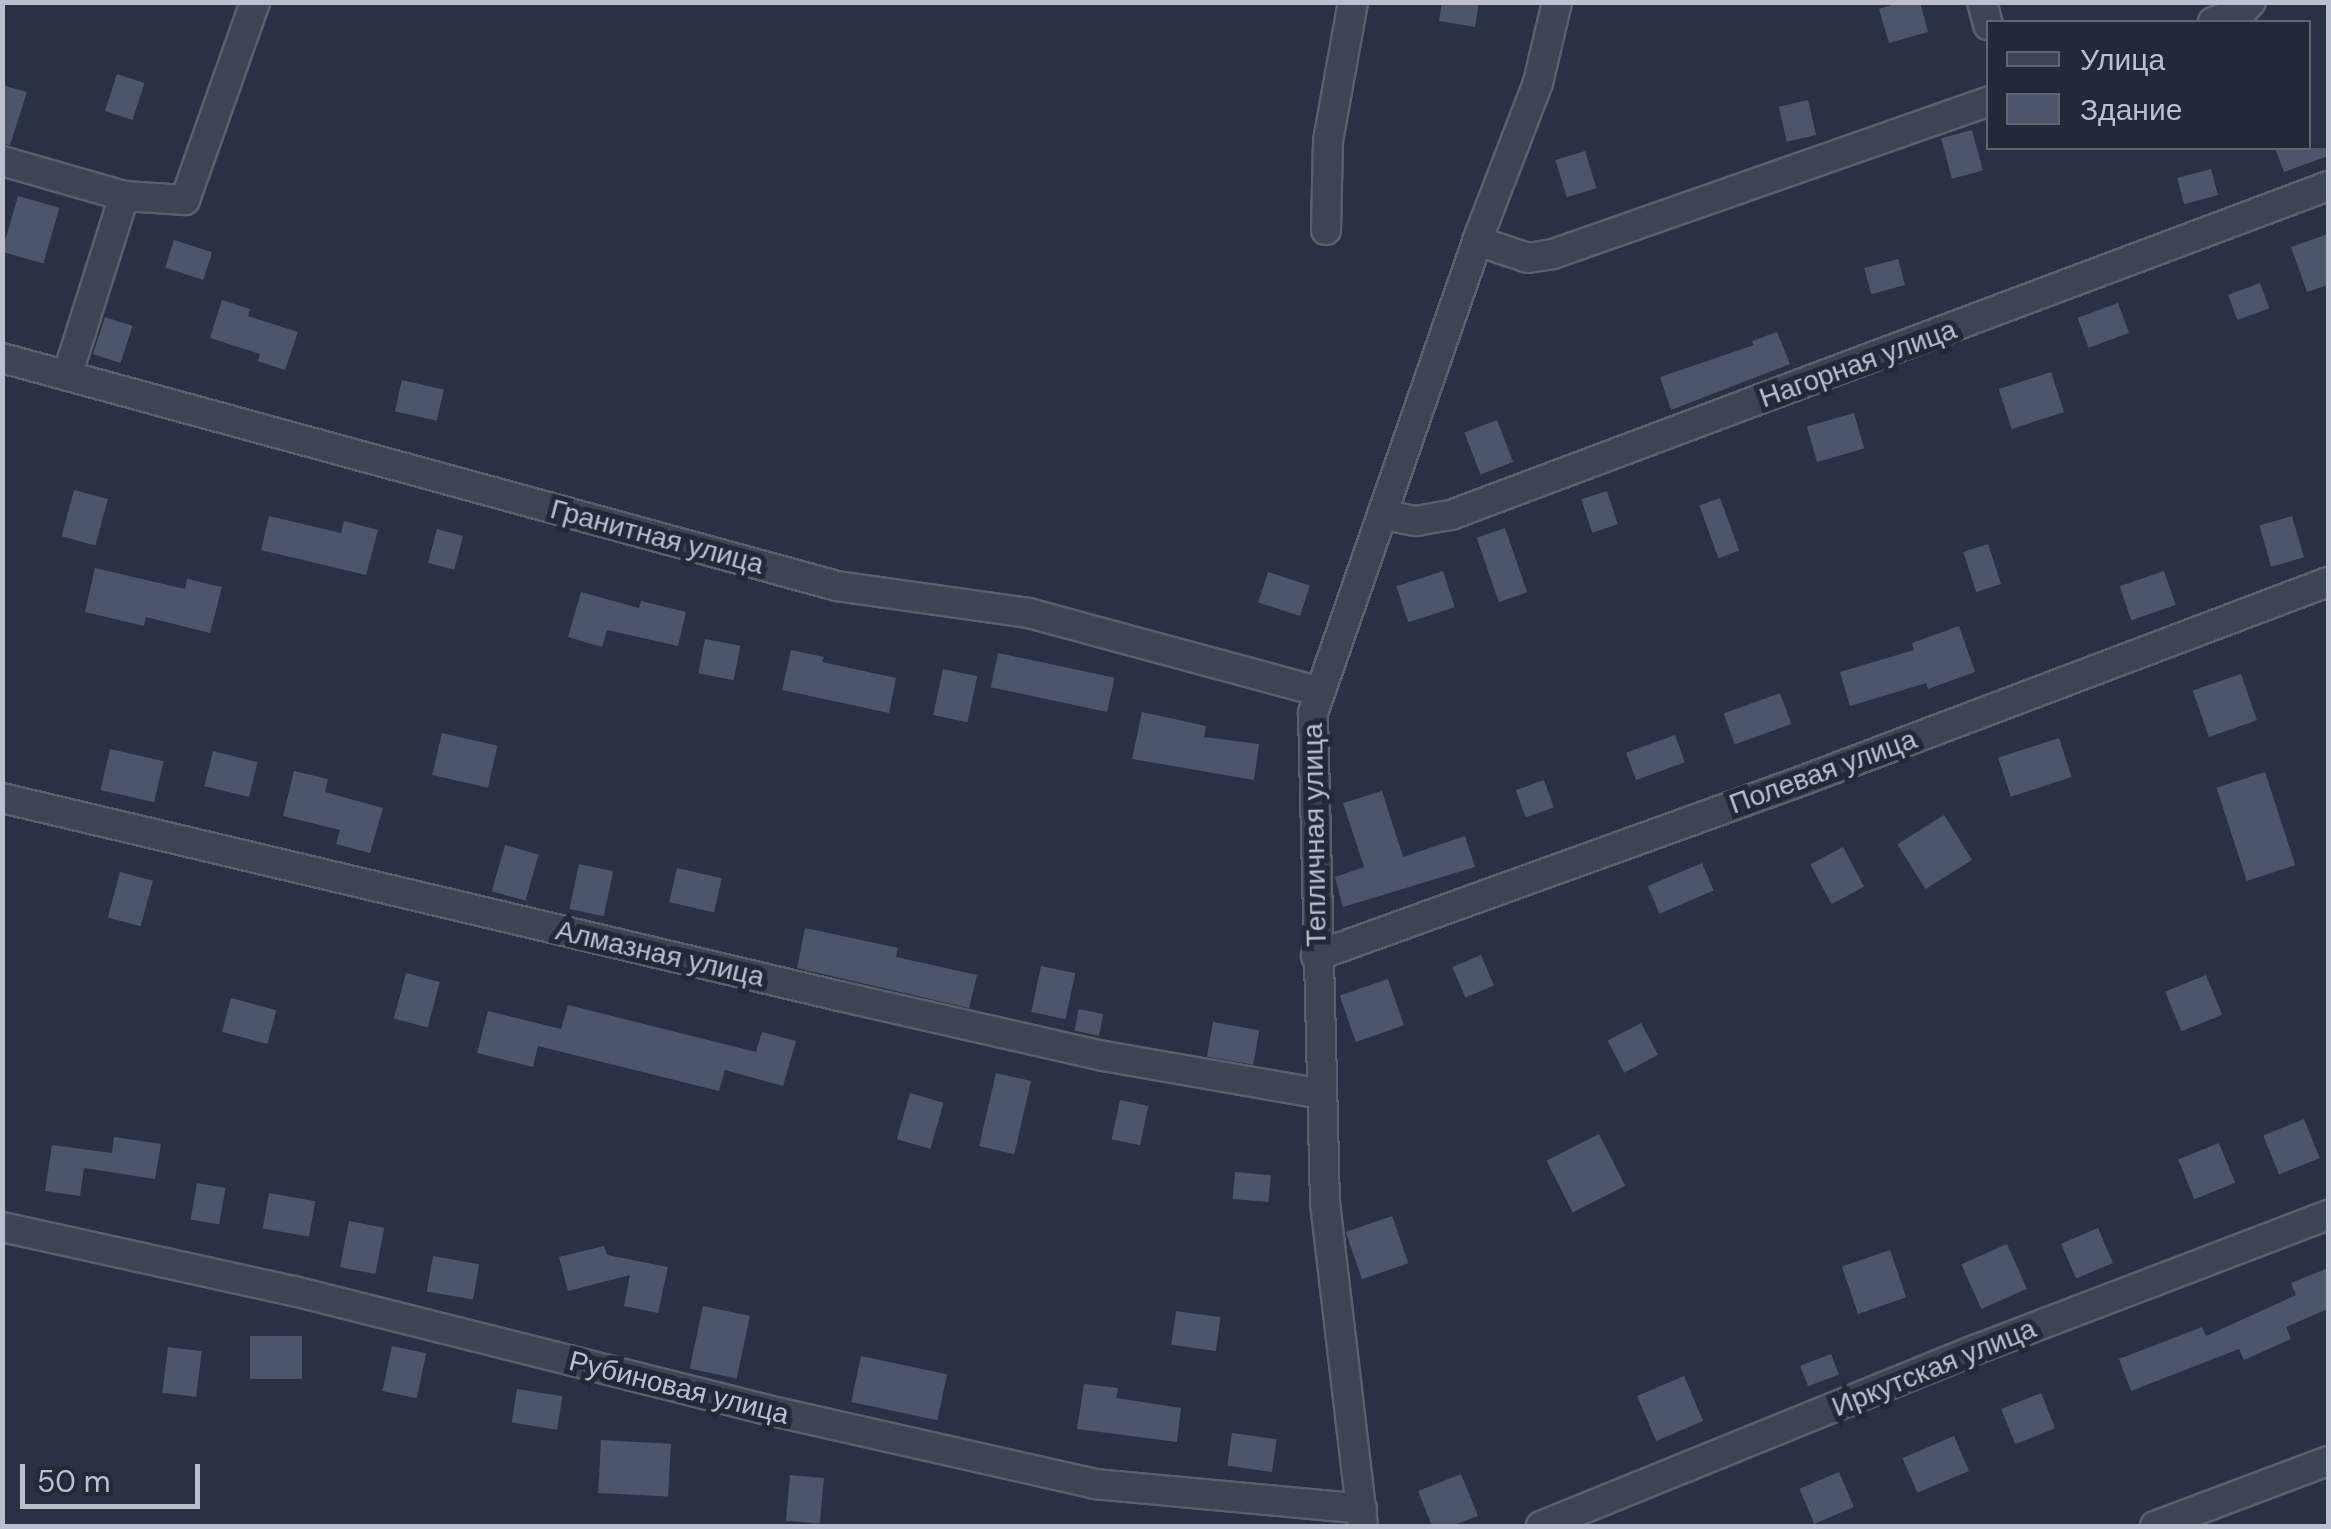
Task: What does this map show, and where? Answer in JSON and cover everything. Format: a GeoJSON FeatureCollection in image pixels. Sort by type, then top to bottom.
{"type":"FeatureCollection","features":[{"type":"Feature","properties":{"kind":"street"},"geometry":{"type":"LineString","coordinates":[[2,160],[124,196],[185,200],[254,2]]}},
{"type":"Feature","properties":{"kind":"street"},"geometry":{"type":"LineString","coordinates":[[1326,230],[1328,141],[1353,2]]}},
{"type":"Feature","properties":{"kind":"street","name":"Тепличная улица"},"geometry":{"type":"LineString","coordinates":[[1363,1518],[1325,1204],[1313,714],[1477,241],[1538,83],[1557,2]]}},
{"type":"Feature","properties":{"kind":"street"},"geometry":{"type":"LineString","coordinates":[[2219,20],[2241,12],[2251,2]]}},
{"type":"Feature","properties":{"kind":"street"},"geometry":{"type":"LineString","coordinates":[[1477,241],[1528,258],[1553,254],[1986,103]]}},
{"type":"Feature","properties":{"kind":"street","name":"Нагорная улица"},"geometry":{"type":"LineString","coordinates":[[1384,514],[1416,521],[1451,515],[2328,186]]}},
{"type":"Feature","properties":{"kind":"street"},"geometry":{"type":"LineString","coordinates":[[67,376],[124,196]]}},
{"type":"Feature","properties":{"kind":"street","name":"Гранитная улица"},"geometry":{"type":"LineString","coordinates":[[2,358],[837,586],[1028,613],[1318,691]]}},
{"type":"Feature","properties":{"kind":"street","name":"Полевая улица"},"geometry":{"type":"LineString","coordinates":[[1316,956],[1804,780],[2328,582]]}},
{"type":"Feature","properties":{"kind":"street","name":"Алмазная улица"},"geometry":{"type":"LineString","coordinates":[[2,798],[1104,1056],[1322,1094]]}},
{"type":"Feature","properties":{"kind":"street","name":"Иркутская улица"},"geometry":{"type":"LineString","coordinates":[[1541,1526],[1977,1350],[2328,1215]]}},
{"type":"Feature","properties":{"kind":"street","name":"Рубиновая улица"},"geometry":{"type":"LineString","coordinates":[[2,1227],[294,1290],[762,1410],[1095,1484],[1363,1518]]}},
{"type":"Feature","properties":{"kind":"street"},"geometry":{"type":"LineString","coordinates":[[2155,1526],[2328,1461]]}},
{"type":"Feature","properties":{"kind":"building"},"geometry":{"type":"Polygon","coordinates":[[[1442,2],[1479,2],[1475,27],[1439,21],[1442,2]]]}},
{"type":"Feature","properties":{"kind":"building"},"geometry":{"type":"Polygon","coordinates":[[[1901,2],[1920,2],[1928,32],[1889,43],[1879,9],[1901,2]]]}},
{"type":"Feature","properties":{"kind":"building"},"geometry":{"type":"Polygon","coordinates":[[[117,74],[145,83],[133,120],[105,111],[117,74]]]}},
{"type":"Feature","properties":{"kind":"building"},"geometry":{"type":"Polygon","coordinates":[[[2,85],[27,92],[10,145],[2,144],[2,85]]]}},
{"type":"Feature","properties":{"kind":"building"},"geometry":{"type":"Polygon","coordinates":[[[1808,100],[1816,135],[1787,142],[1779,107],[1808,100]]]}},
{"type":"Feature","properties":{"kind":"building"},"geometry":{"type":"Polygon","coordinates":[[[1972,130],[1983,171],[1952,179],[1941,138],[1972,130]]]}},
{"type":"Feature","properties":{"kind":"building"},"geometry":{"type":"Polygon","coordinates":[[[2328,148],[2328,156],[2284,172],[2276,150],[2328,148]]]}},
{"type":"Feature","properties":{"kind":"building"},"geometry":{"type":"Polygon","coordinates":[[[1585,151],[1596,188],[1567,197],[1555,160],[1585,151]]]}},
{"type":"Feature","properties":{"kind":"building"},"geometry":{"type":"Polygon","coordinates":[[[2211,169],[2218,195],[2184,204],[2177,178],[2211,169]]]}},
{"type":"Feature","properties":{"kind":"building"},"geometry":{"type":"Polygon","coordinates":[[[18,196],[59,208],[43,264],[2,252],[18,196]]]}},
{"type":"Feature","properties":{"kind":"building"},"geometry":{"type":"Polygon","coordinates":[[[2328,234],[2328,285],[2307,292],[2291,247],[2328,234]]]}},
{"type":"Feature","properties":{"kind":"building"},"geometry":{"type":"Polygon","coordinates":[[[174,240],[212,252],[203,280],[165,268],[174,240]]]}},
{"type":"Feature","properties":{"kind":"building"},"geometry":{"type":"Polygon","coordinates":[[[1898,259],[1905,285],[1871,294],[1864,268],[1898,259]]]}},
{"type":"Feature","properties":{"kind":"building"},"geometry":{"type":"Polygon","coordinates":[[[2260,283],[2269,308],[2237,320],[2228,295],[2260,283]]]}},
{"type":"Feature","properties":{"kind":"building"},"geometry":{"type":"Polygon","coordinates":[[[222,300],[250,309],[248,316],[298,332],[285,370],[258,361],[260,354],[210,338],[222,300]]]}},
{"type":"Feature","properties":{"kind":"building"},"geometry":{"type":"Polygon","coordinates":[[[2118,303],[2129,333],[2089,348],[2078,318],[2118,303]]]}},
{"type":"Feature","properties":{"kind":"building"},"geometry":{"type":"Polygon","coordinates":[[[105,317],[133,326],[121,363],[93,354],[105,317]]]}},
{"type":"Feature","properties":{"kind":"building"},"geometry":{"type":"Polygon","coordinates":[[[1777,332],[1790,364],[1671,410],[1660,377],[1754,345],[1752,341],[1777,332]]]}},
{"type":"Feature","properties":{"kind":"building"},"geometry":{"type":"Polygon","coordinates":[[[2051,372],[2064,412],[2012,429],[1999,389],[2051,372]]]}},
{"type":"Feature","properties":{"kind":"building"},"geometry":{"type":"Polygon","coordinates":[[[402,380],[444,390],[437,421],[395,411],[402,380]]]}},
{"type":"Feature","properties":{"kind":"building"},"geometry":{"type":"Polygon","coordinates":[[[1854,413],[1864,449],[1817,462],[1807,427],[1854,413]]]}},
{"type":"Feature","properties":{"kind":"building"},"geometry":{"type":"Polygon","coordinates":[[[1497,420],[1513,462],[1480,475],[1464,433],[1497,420]]]}},
{"type":"Feature","properties":{"kind":"building"},"geometry":{"type":"Polygon","coordinates":[[[74,490],[108,499],[95,545],[62,536],[74,490]]]}},
{"type":"Feature","properties":{"kind":"building"},"geometry":{"type":"Polygon","coordinates":[[[1607,491],[1618,524],[1592,533],[1581,499],[1607,491]]]}},
{"type":"Feature","properties":{"kind":"building"},"geometry":{"type":"Polygon","coordinates":[[[1720,498],[1739,551],[1718,558],[1699,506],[1720,498]]]}},
{"type":"Feature","properties":{"kind":"building"},"geometry":{"type":"Polygon","coordinates":[[[269,516],[341,533],[344,521],[378,530],[366,575],[261,550],[269,516]]]}},
{"type":"Feature","properties":{"kind":"building"},"geometry":{"type":"Polygon","coordinates":[[[2292,516],[2304,557],[2271,567],[2259,525],[2292,516]]]}},
{"type":"Feature","properties":{"kind":"building"},"geometry":{"type":"Polygon","coordinates":[[[1505,528],[1527,592],[1499,602],[1477,538],[1505,528]]]}},
{"type":"Feature","properties":{"kind":"building"},"geometry":{"type":"Polygon","coordinates":[[[437,529],[463,536],[454,570],[428,563],[437,529]]]}},
{"type":"Feature","properties":{"kind":"building"},"geometry":{"type":"Polygon","coordinates":[[[1988,544],[2001,584],[1976,592],[1963,552],[1988,544]]]}},
{"type":"Feature","properties":{"kind":"building"},"geometry":{"type":"Polygon","coordinates":[[[95,568],[185,589],[187,579],[222,587],[210,633],[146,617],[144,626],[85,612],[95,568]]]}},
{"type":"Feature","properties":{"kind":"building"},"geometry":{"type":"Polygon","coordinates":[[[1443,571],[1455,607],[1408,622],[1396,586],[1443,571]]]}},
{"type":"Feature","properties":{"kind":"building"},"geometry":{"type":"Polygon","coordinates":[[[2164,571],[2176,605],[2131,620],[2120,586],[2164,571]]]}},
{"type":"Feature","properties":{"kind":"building"},"geometry":{"type":"Polygon","coordinates":[[[1268,572],[1310,586],[1300,616],[1258,602],[1268,572]]]}},
{"type":"Feature","properties":{"kind":"building"},"geometry":{"type":"Polygon","coordinates":[[[581,592],[639,608],[641,601],[686,612],[678,646],[607,630],[602,647],[568,637],[581,592]]]}},
{"type":"Feature","properties":{"kind":"building"},"geometry":{"type":"Polygon","coordinates":[[[1959,626],[1975,672],[1928,689],[1926,683],[1850,706],[1840,672],[1914,650],[1912,643],[1959,626]]]}},
{"type":"Feature","properties":{"kind":"building"},"geometry":{"type":"Polygon","coordinates":[[[705,639],[740,646],[734,680],[698,673],[705,639]]]}},
{"type":"Feature","properties":{"kind":"building"},"geometry":{"type":"Polygon","coordinates":[[[791,650],[824,657],[822,662],[896,678],[889,713],[782,690],[791,650]]]}},
{"type":"Feature","properties":{"kind":"building"},"geometry":{"type":"Polygon","coordinates":[[[998,653],[1114,678],[1107,712],[991,687],[998,653]]]}},
{"type":"Feature","properties":{"kind":"building"},"geometry":{"type":"Polygon","coordinates":[[[943,669],[977,676],[967,722],[933,715],[943,669]]]}},
{"type":"Feature","properties":{"kind":"building"},"geometry":{"type":"Polygon","coordinates":[[[2241,674],[2257,720],[2209,737],[2193,691],[2241,674]]]}},
{"type":"Feature","properties":{"kind":"building"},"geometry":{"type":"Polygon","coordinates":[[[1780,693],[1791,724],[1735,745],[1724,714],[1780,693]]]}},
{"type":"Feature","properties":{"kind":"building"},"geometry":{"type":"Polygon","coordinates":[[[1142,712],[1206,726],[1204,737],[1259,744],[1254,780],[1132,759],[1142,712]]]}},
{"type":"Feature","properties":{"kind":"building"},"geometry":{"type":"Polygon","coordinates":[[[442,733],[498,746],[488,788],[432,775],[442,733]]]}},
{"type":"Feature","properties":{"kind":"building"},"geometry":{"type":"Polygon","coordinates":[[[1675,735],[1685,762],[1636,780],[1626,753],[1675,735]]]}},
{"type":"Feature","properties":{"kind":"building"},"geometry":{"type":"Polygon","coordinates":[[[2059,738],[2072,777],[2011,797],[1998,758],[2059,738]]]}},
{"type":"Feature","properties":{"kind":"building"},"geometry":{"type":"Polygon","coordinates":[[[110,749],[164,761],[154,802],[101,790],[110,749]]]}},
{"type":"Feature","properties":{"kind":"building"},"geometry":{"type":"Polygon","coordinates":[[[213,751],[258,762],[249,797],[204,786],[213,751]]]}},
{"type":"Feature","properties":{"kind":"building"},"geometry":{"type":"Polygon","coordinates":[[[294,771],[328,779],[325,792],[383,808],[370,853],[336,844],[340,830],[283,816],[294,771]]]}},
{"type":"Feature","properties":{"kind":"building"},"geometry":{"type":"Polygon","coordinates":[[[2265,772],[2295,865],[2247,881],[2216,788],[2265,772]]]}},
{"type":"Feature","properties":{"kind":"building"},"geometry":{"type":"Polygon","coordinates":[[[1544,780],[1554,807],[1526,818],[1516,790],[1544,780]]]}},
{"type":"Feature","properties":{"kind":"building"},"geometry":{"type":"Polygon","coordinates":[[[1382,791],[1403,857],[1465,836],[1475,867],[1343,907],[1335,877],[1364,867],[1343,803],[1382,791]]]}},
{"type":"Feature","properties":{"kind":"building"},"geometry":{"type":"Polygon","coordinates":[[[1944,815],[1972,860],[1925,889],[1897,844],[1944,815]]]}},
{"type":"Feature","properties":{"kind":"building"},"geometry":{"type":"Polygon","coordinates":[[[505,845],[539,855],[525,901],[492,891],[505,845]]]}},
{"type":"Feature","properties":{"kind":"building"},"geometry":{"type":"Polygon","coordinates":[[[1843,847],[1864,887],[1831,904],[1810,864],[1843,847]]]}},
{"type":"Feature","properties":{"kind":"building"},"geometry":{"type":"Polygon","coordinates":[[[1702,863],[1714,891],[1659,914],[1648,886],[1702,863]]]}},
{"type":"Feature","properties":{"kind":"building"},"geometry":{"type":"Polygon","coordinates":[[[579,864],[613,871],[604,916],[569,909],[579,864]]]}},
{"type":"Feature","properties":{"kind":"building"},"geometry":{"type":"Polygon","coordinates":[[[677,868],[722,878],[714,912],[669,902],[677,868]]]}},
{"type":"Feature","properties":{"kind":"building"},"geometry":{"type":"Polygon","coordinates":[[[120,872],[153,881],[141,926],[108,917],[120,872]]]}},
{"type":"Feature","properties":{"kind":"building"},"geometry":{"type":"Polygon","coordinates":[[[805,928],[898,948],[896,957],[977,975],[969,1008],[797,968],[805,928]]]}},
{"type":"Feature","properties":{"kind":"building"},"geometry":{"type":"Polygon","coordinates":[[[1481,955],[1494,985],[1465,997],[1452,967],[1481,955]]]}},
{"type":"Feature","properties":{"kind":"building"},"geometry":{"type":"Polygon","coordinates":[[[1041,966],[1075,973],[1065,1019],[1031,1012],[1041,966]]]}},
{"type":"Feature","properties":{"kind":"building"},"geometry":{"type":"Polygon","coordinates":[[[406,973],[440,982],[428,1027],[394,1018],[406,973]]]}},
{"type":"Feature","properties":{"kind":"building"},"geometry":{"type":"Polygon","coordinates":[[[2206,975],[2222,1015],[2181,1031],[2165,991],[2206,975]]]}},
{"type":"Feature","properties":{"kind":"building"},"geometry":{"type":"Polygon","coordinates":[[[1388,979],[1404,1025],[1356,1042],[1340,996],[1388,979]]]}},
{"type":"Feature","properties":{"kind":"building"},"geometry":{"type":"Polygon","coordinates":[[[231,998],[276,1010],[267,1044],[222,1032],[231,998]]]}},
{"type":"Feature","properties":{"kind":"building"},"geometry":{"type":"Polygon","coordinates":[[[568,1005],[756,1052],[762,1032],[796,1041],[783,1086],[725,1070],[719,1091],[538,1046],[533,1067],[477,1053],[488,1011],[561,1029],[568,1005]]]}},
{"type":"Feature","properties":{"kind":"building"},"geometry":{"type":"Polygon","coordinates":[[[1079,1009],[1103,1014],[1099,1036],[1074,1031],[1079,1009]]]}},
{"type":"Feature","properties":{"kind":"building"},"geometry":{"type":"Polygon","coordinates":[[[1213,1022],[1259,1030],[1253,1065],[1207,1056],[1213,1022]]]}},
{"type":"Feature","properties":{"kind":"building"},"geometry":{"type":"Polygon","coordinates":[[[1641,1023],[1658,1055],[1624,1073],[1607,1041],[1641,1023]]]}},
{"type":"Feature","properties":{"kind":"building"},"geometry":{"type":"Polygon","coordinates":[[[996,1073],[1031,1081],[1014,1154],[979,1146],[996,1073]]]}},
{"type":"Feature","properties":{"kind":"building"},"geometry":{"type":"Polygon","coordinates":[[[910,1093],[944,1103],[930,1149],[897,1139],[910,1093]]]}},
{"type":"Feature","properties":{"kind":"building"},"geometry":{"type":"Polygon","coordinates":[[[1120,1100],[1148,1106],[1140,1145],[1112,1139],[1120,1100]]]}},
{"type":"Feature","properties":{"kind":"building"},"geometry":{"type":"Polygon","coordinates":[[[2304,1119],[2320,1158],[2279,1174],[2263,1135],[2304,1119]]]}},
{"type":"Feature","properties":{"kind":"building"},"geometry":{"type":"Polygon","coordinates":[[[1599,1134],[1625,1186],[1573,1212],[1546,1161],[1599,1134]]]}},
{"type":"Feature","properties":{"kind":"building"},"geometry":{"type":"Polygon","coordinates":[[[114,1137],[161,1144],[155,1179],[84,1168],[80,1196],[45,1191],[52,1145],[112,1153],[114,1137]]]}},
{"type":"Feature","properties":{"kind":"building"},"geometry":{"type":"Polygon","coordinates":[[[2219,1143],[2235,1183],[2194,1199],[2178,1159],[2219,1143]]]}},
{"type":"Feature","properties":{"kind":"building"},"geometry":{"type":"Polygon","coordinates":[[[1235,1172],[1271,1175],[1269,1202],[1233,1199],[1235,1172]]]}},
{"type":"Feature","properties":{"kind":"building"},"geometry":{"type":"Polygon","coordinates":[[[197,1183],[226,1188],[219,1224],[191,1219],[197,1183]]]}},
{"type":"Feature","properties":{"kind":"building"},"geometry":{"type":"Polygon","coordinates":[[[269,1193],[315,1201],[309,1237],[263,1228],[269,1193]]]}},
{"type":"Feature","properties":{"kind":"building"},"geometry":{"type":"Polygon","coordinates":[[[1392,1216],[1408,1263],[1362,1279],[1346,1232],[1392,1216]]]}},
{"type":"Feature","properties":{"kind":"building"},"geometry":{"type":"Polygon","coordinates":[[[349,1221],[384,1228],[375,1274],[340,1267],[349,1221]]]}},
{"type":"Feature","properties":{"kind":"building"},"geometry":{"type":"Polygon","coordinates":[[[2098,1228],[2113,1263],[2076,1279],[2061,1244],[2098,1228]]]}},
{"type":"Feature","properties":{"kind":"building"},"geometry":{"type":"Polygon","coordinates":[[[2007,1244],[2027,1289],[1981,1309],[1961,1264],[2007,1244]]]}},
{"type":"Feature","properties":{"kind":"building"},"geometry":{"type":"Polygon","coordinates":[[[604,1246],[607,1255],[668,1267],[658,1313],[624,1306],[630,1275],[568,1291],[559,1257],[604,1246]]]}},
{"type":"Feature","properties":{"kind":"building"},"geometry":{"type":"Polygon","coordinates":[[[1890,1250],[1906,1297],[1858,1314],[1842,1267],[1890,1250]]]}},
{"type":"Feature","properties":{"kind":"building"},"geometry":{"type":"Polygon","coordinates":[[[433,1256],[479,1264],[473,1300],[427,1291],[433,1256]]]}},
{"type":"Feature","properties":{"kind":"building"},"geometry":{"type":"Polygon","coordinates":[[[2328,1268],[2328,1309],[2286,1327],[2291,1339],[2244,1360],[2239,1349],[2131,1391],[2119,1359],[2202,1327],[2206,1336],[2296,1295],[2291,1283],[2328,1268]]]}},
{"type":"Feature","properties":{"kind":"building"},"geometry":{"type":"Polygon","coordinates":[[[703,1306],[750,1316],[737,1379],[690,1369],[703,1306]]]}},
{"type":"Feature","properties":{"kind":"building"},"geometry":{"type":"Polygon","coordinates":[[[1176,1311],[1221,1317],[1216,1351],[1171,1345],[1176,1311]]]}},
{"type":"Feature","properties":{"kind":"building"},"geometry":{"type":"Polygon","coordinates":[[[250,1336],[302,1336],[302,1379],[250,1379],[250,1336]]]}},
{"type":"Feature","properties":{"kind":"building"},"geometry":{"type":"Polygon","coordinates":[[[392,1346],[426,1353],[417,1398],[382,1391],[392,1346]]]}},
{"type":"Feature","properties":{"kind":"building"},"geometry":{"type":"Polygon","coordinates":[[[168,1347],[202,1351],[196,1397],[162,1393],[168,1347]]]}},
{"type":"Feature","properties":{"kind":"building"},"geometry":{"type":"Polygon","coordinates":[[[1831,1354],[1839,1375],[1808,1386],[1800,1366],[1831,1354]]]}},
{"type":"Feature","properties":{"kind":"building"},"geometry":{"type":"Polygon","coordinates":[[[861,1356],[947,1374],[937,1420],[851,1402],[861,1356]]]}},
{"type":"Feature","properties":{"kind":"building"},"geometry":{"type":"Polygon","coordinates":[[[1684,1376],[1703,1421],[1656,1441],[1637,1396],[1684,1376]]]}},
{"type":"Feature","properties":{"kind":"building"},"geometry":{"type":"Polygon","coordinates":[[[1084,1384],[1118,1388],[1116,1398],[1181,1408],[1177,1442],[1077,1429],[1084,1384]]]}},
{"type":"Feature","properties":{"kind":"building"},"geometry":{"type":"Polygon","coordinates":[[[517,1389],[562,1396],[557,1430],[512,1423],[517,1389]]]}},
{"type":"Feature","properties":{"kind":"building"},"geometry":{"type":"Polygon","coordinates":[[[2041,1393],[2055,1428],[2015,1444],[2001,1409],[2041,1393]]]}},
{"type":"Feature","properties":{"kind":"building"},"geometry":{"type":"Polygon","coordinates":[[[1232,1433],[1277,1439],[1272,1472],[1227,1466],[1232,1433]]]}},
{"type":"Feature","properties":{"kind":"building"},"geometry":{"type":"Polygon","coordinates":[[[1954,1436],[1969,1471],[1917,1493],[1902,1458],[1954,1436]]]}},
{"type":"Feature","properties":{"kind":"building"},"geometry":{"type":"Polygon","coordinates":[[[601,1440],[671,1444],[668,1497],[598,1493],[601,1440]]]}},
{"type":"Feature","properties":{"kind":"building"},"geometry":{"type":"Polygon","coordinates":[[[1839,1472],[1854,1507],[1814,1524],[1799,1489],[1839,1472]]]}},
{"type":"Feature","properties":{"kind":"building"},"geometry":{"type":"Polygon","coordinates":[[[1461,1474],[1478,1516],[1451,1526],[1432,1526],[1418,1491],[1461,1474]]]}},
{"type":"Feature","properties":{"kind":"building"},"geometry":{"type":"Polygon","coordinates":[[[790,1475],[824,1478],[820,1524],[786,1521],[790,1475]]]}}]}
